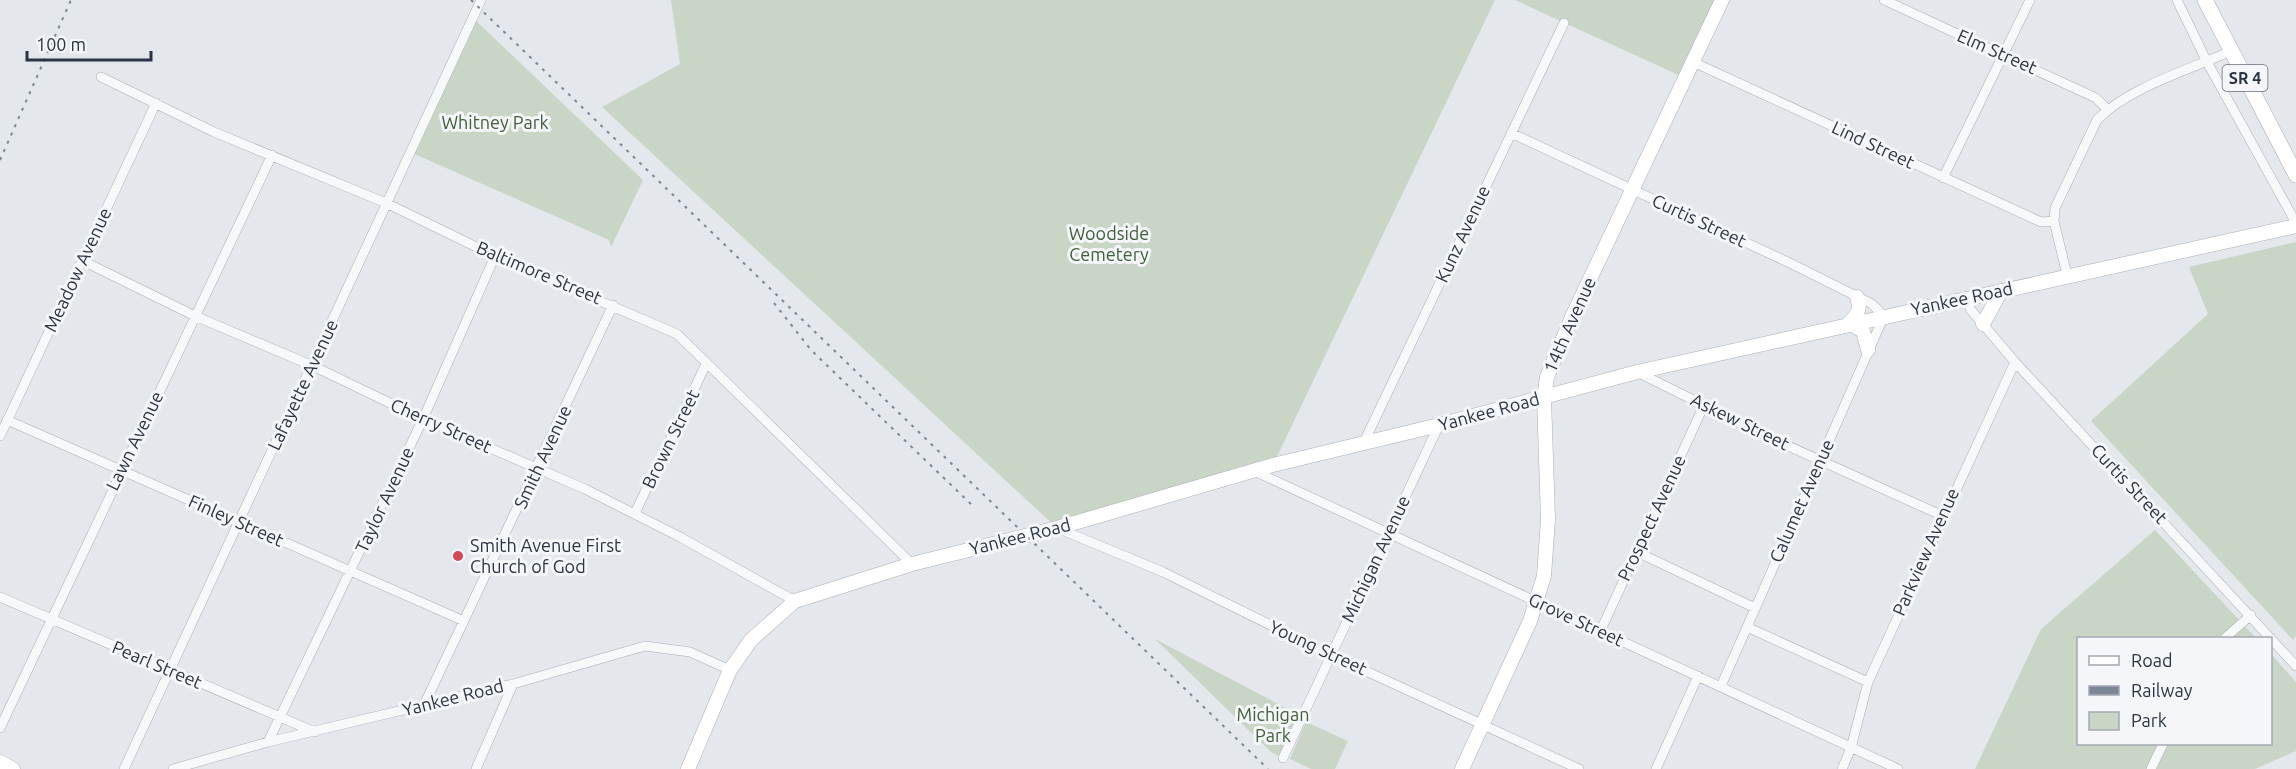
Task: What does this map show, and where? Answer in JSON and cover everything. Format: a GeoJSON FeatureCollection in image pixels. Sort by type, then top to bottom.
{"type":"FeatureCollection","features":[{"type":"Feature","properties":{"kind":"main road","name":"SR 4"},"geometry":{"type":"LineString","coordinates":[[2205,0],[2296,175]]}},
{"type":"Feature","properties":{"kind":"street","name":"Lafayette Avenue"},"geometry":{"type":"LineString","coordinates":[[124,769],[237,521],[313,366],[386,202],[481,0]]}},
{"type":"Feature","properties":{"kind":"street","name":"14th Avenue"},"geometry":{"type":"LineString","coordinates":[[1462,769],[1538,601],[1544,576],[1548,539],[1544,398],[1547,376],[1572,317],[1722,0]]}},
{"type":"Feature","properties":{"kind":"street","name":"Elm Street"},"geometry":{"type":"LineString","coordinates":[[1884,0],[2096,98],[2108,109]]}},
{"type":"Feature","properties":{"kind":"street"},"geometry":{"type":"LineString","coordinates":[[1943,178],[2030,0]]}},
{"type":"Feature","properties":{"kind":"street"},"geometry":{"type":"LineString","coordinates":[[2177,0],[2207,62],[2296,225]]}},
{"type":"Feature","properties":{"kind":"street","name":"Kunz Avenue"},"geometry":{"type":"LineString","coordinates":[[1363,444],[1564,23]]}},
{"type":"Feature","properties":{"kind":"street"},"geometry":{"type":"LineString","coordinates":[[2067,275],[2054,221],[2055,208],[2097,120],[2108,109],[2141,91],[2231,51]]}},
{"type":"Feature","properties":{"kind":"street","name":"Lind Street"},"geometry":{"type":"LineString","coordinates":[[1693,62],[2041,222],[2054,221]]}},
{"type":"Feature","properties":{"kind":"street","name":"Baltimore Street"},"geometry":{"type":"LineString","coordinates":[[100,77],[214,132],[386,202],[495,256],[677,334],[912,564]]}},
{"type":"Feature","properties":{"kind":"street","name":"Meadow Avenue"},"geometry":{"type":"LineString","coordinates":[[0,436],[156,103]]}},
{"type":"Feature","properties":{"kind":"street","name":"Curtis Street"},"geometry":{"type":"LineString","coordinates":[[1511,133],[1872,304],[1884,316]]}},
{"type":"Feature","properties":{"kind":"street","name":"Lawn Avenue"},"geometry":{"type":"LineString","coordinates":[[0,728],[272,155]]}},
{"type":"Feature","properties":{"kind":"street","name":"Yankee Road"},"geometry":{"type":"LineString","coordinates":[[795,601],[912,564],[1057,528],[1254,471],[1544,398],[1637,372],[2296,225]]}},
{"type":"Feature","properties":{"kind":"street","name":"Taylor Avenue"},"geometry":{"type":"LineString","coordinates":[[268,742],[423,419],[495,256]]}},
{"type":"Feature","properties":{"kind":"street","name":"Cherry Street"},"geometry":{"type":"LineString","coordinates":[[83,261],[195,316],[313,366],[423,419],[635,513],[795,601]]}},
{"type":"Feature","properties":{"kind":"street"},"geometry":{"type":"LineString","coordinates":[[1983,324],[2001,291]]}},
{"type":"Feature","properties":{"kind":"street"},"geometry":{"type":"LineString","coordinates":[[1857,297],[1860,306],[1858,314],[1849,323],[1863,331],[1868,350]]}},
{"type":"Feature","properties":{"kind":"street","name":"Curtis Street"},"geometry":{"type":"LineString","coordinates":[[1968,298],[1970,309],[2015,362],[2270,637]]}},
{"type":"Feature","properties":{"kind":"street","name":"Smith Avenue"},"geometry":{"type":"LineString","coordinates":[[424,705],[614,306]]}},
{"type":"Feature","properties":{"kind":"street","name":"Calumet Avenue"},"geometry":{"type":"LineString","coordinates":[[1721,686],[1884,316]]}},
{"type":"Feature","properties":{"kind":"street","name":"Parkview Avenue"},"geometry":{"type":"LineString","coordinates":[[1842,769],[1851,748],[1868,682],[1942,516],[2015,362]]}},
{"type":"Feature","properties":{"kind":"street","name":"Brown Street"},"geometry":{"type":"LineString","coordinates":[[635,513],[706,364]]}},
{"type":"Feature","properties":{"kind":"street","name":"Askew Street"},"geometry":{"type":"LineString","coordinates":[[1637,372],[1942,516]]}},
{"type":"Feature","properties":{"kind":"street","name":"Prospect Avenue"},"geometry":{"type":"LineString","coordinates":[[1600,632],[1704,405]]}},
{"type":"Feature","properties":{"kind":"street","name":"Finley Street"},"geometry":{"type":"LineString","coordinates":[[7,420],[464,621]]}},
{"type":"Feature","properties":{"kind":"street","name":"Michigan Avenue"},"geometry":{"type":"LineString","coordinates":[[1283,758],[1439,425]]}},
{"type":"Feature","properties":{"kind":"street","name":"Grove Street"},"geometry":{"type":"LineString","coordinates":[[1254,471],[1898,769]]}},
{"type":"Feature","properties":{"kind":"street","name":"Young Street"},"geometry":{"type":"LineString","coordinates":[[1057,528],[1163,572],[1331,655],[1579,769]]}},
{"type":"Feature","properties":{"kind":"street"},"geometry":{"type":"LineString","coordinates":[[1637,552],[1755,608]]}},
{"type":"Feature","properties":{"kind":"street","name":"Pearl Street"},"geometry":{"type":"LineString","coordinates":[[0,597],[315,732]]}},
{"type":"Feature","properties":{"kind":"street"},"geometry":{"type":"LineString","coordinates":[[688,769],[730,670],[751,640],[795,601]]}},
{"type":"Feature","properties":{"kind":"street"},"geometry":{"type":"LineString","coordinates":[[2227,637],[2251,615]]}},
{"type":"Feature","properties":{"kind":"street"},"geometry":{"type":"LineString","coordinates":[[1747,627],[1868,682]]}},
{"type":"Feature","properties":{"kind":"street","name":"Curtis Street"},"geometry":{"type":"LineString","coordinates":[[2272,639],[2296,666]]}},
{"type":"Feature","properties":{"kind":"street","name":"Yankee Road"},"geometry":{"type":"LineString","coordinates":[[172,769],[268,742],[513,684],[645,646],[690,652],[730,670]]}},
{"type":"Feature","properties":{"kind":"street"},"geometry":{"type":"LineString","coordinates":[[1656,769],[1698,676]]}},
{"type":"Feature","properties":{"kind":"street"},"geometry":{"type":"LineString","coordinates":[[476,769],[513,684]]}},
{"type":"Feature","properties":{"kind":"street"},"geometry":{"type":"LineString","coordinates":[[2151,769],[2163,745]]}},
{"type":"Feature","properties":{"kind":"street"},"geometry":{"type":"LineString","coordinates":[[694,755],[703,769]]}},
{"type":"Feature","properties":{"kind":"street"},"geometry":{"type":"LineString","coordinates":[[0,762],[13,769]]}},
{"type":"Feature","properties":{"kind":"green space","name":"Woodside Cemetery"},"geometry":{"type":"Polygon","coordinates":[[[671,0],[1495,0],[1273,465],[1057,528],[602,107],[680,64],[671,0]]]}},
{"type":"Feature","properties":{"kind":"green space"},"geometry":{"type":"Polygon","coordinates":[[[1515,0],[1722,0],[1685,78],[1515,0]]]}},
{"type":"Feature","properties":{"kind":"green space","name":"Whitney Park"},"geometry":{"type":"Polygon","coordinates":[[[473,18],[643,180],[611,247],[609,240],[410,152],[473,18]]]}},
{"type":"Feature","properties":{"kind":"green space"},"geometry":{"type":"Polygon","coordinates":[[[2296,242],[2296,636],[2293,640],[2091,421],[2208,314],[2189,267],[2296,242]]]}},
{"type":"Feature","properties":{"kind":"green space"},"geometry":{"type":"Polygon","coordinates":[[[2155,530],[2255,637],[2077,637],[2077,745],[2272,745],[2272,655],[2296,682],[2296,751],[2255,769],[1975,769],[2041,629],[2155,530]]]}},
{"type":"Feature","properties":{"kind":"green space","name":"Michigan Park"},"geometry":{"type":"Polygon","coordinates":[[[1155,639],[1301,716],[1283,758],[1271,752],[1155,639]]]}},
{"type":"Feature","properties":{"kind":"green space"},"geometry":{"type":"Polygon","coordinates":[[[1306,722],[1348,741],[1335,769],[1311,769],[1290,759],[1306,722]]]}},
{"type":"Feature","properties":{"kind":"railway"},"geometry":{"type":"LineString","coordinates":[[0,160],[71,0]]}},
{"type":"Feature","properties":{"kind":"railway"},"geometry":{"type":"LineString","coordinates":[[471,0],[1268,769]]}},
{"type":"Feature","properties":{"kind":"railway"},"geometry":{"type":"LineString","coordinates":[[774,303],[811,350],[974,507]]}},
{"type":"Feature","properties":{"kind":"place","name":"Smith Avenue First Church of God"},"geometry":{"type":"Point","coordinates":[458,556]}}]}
